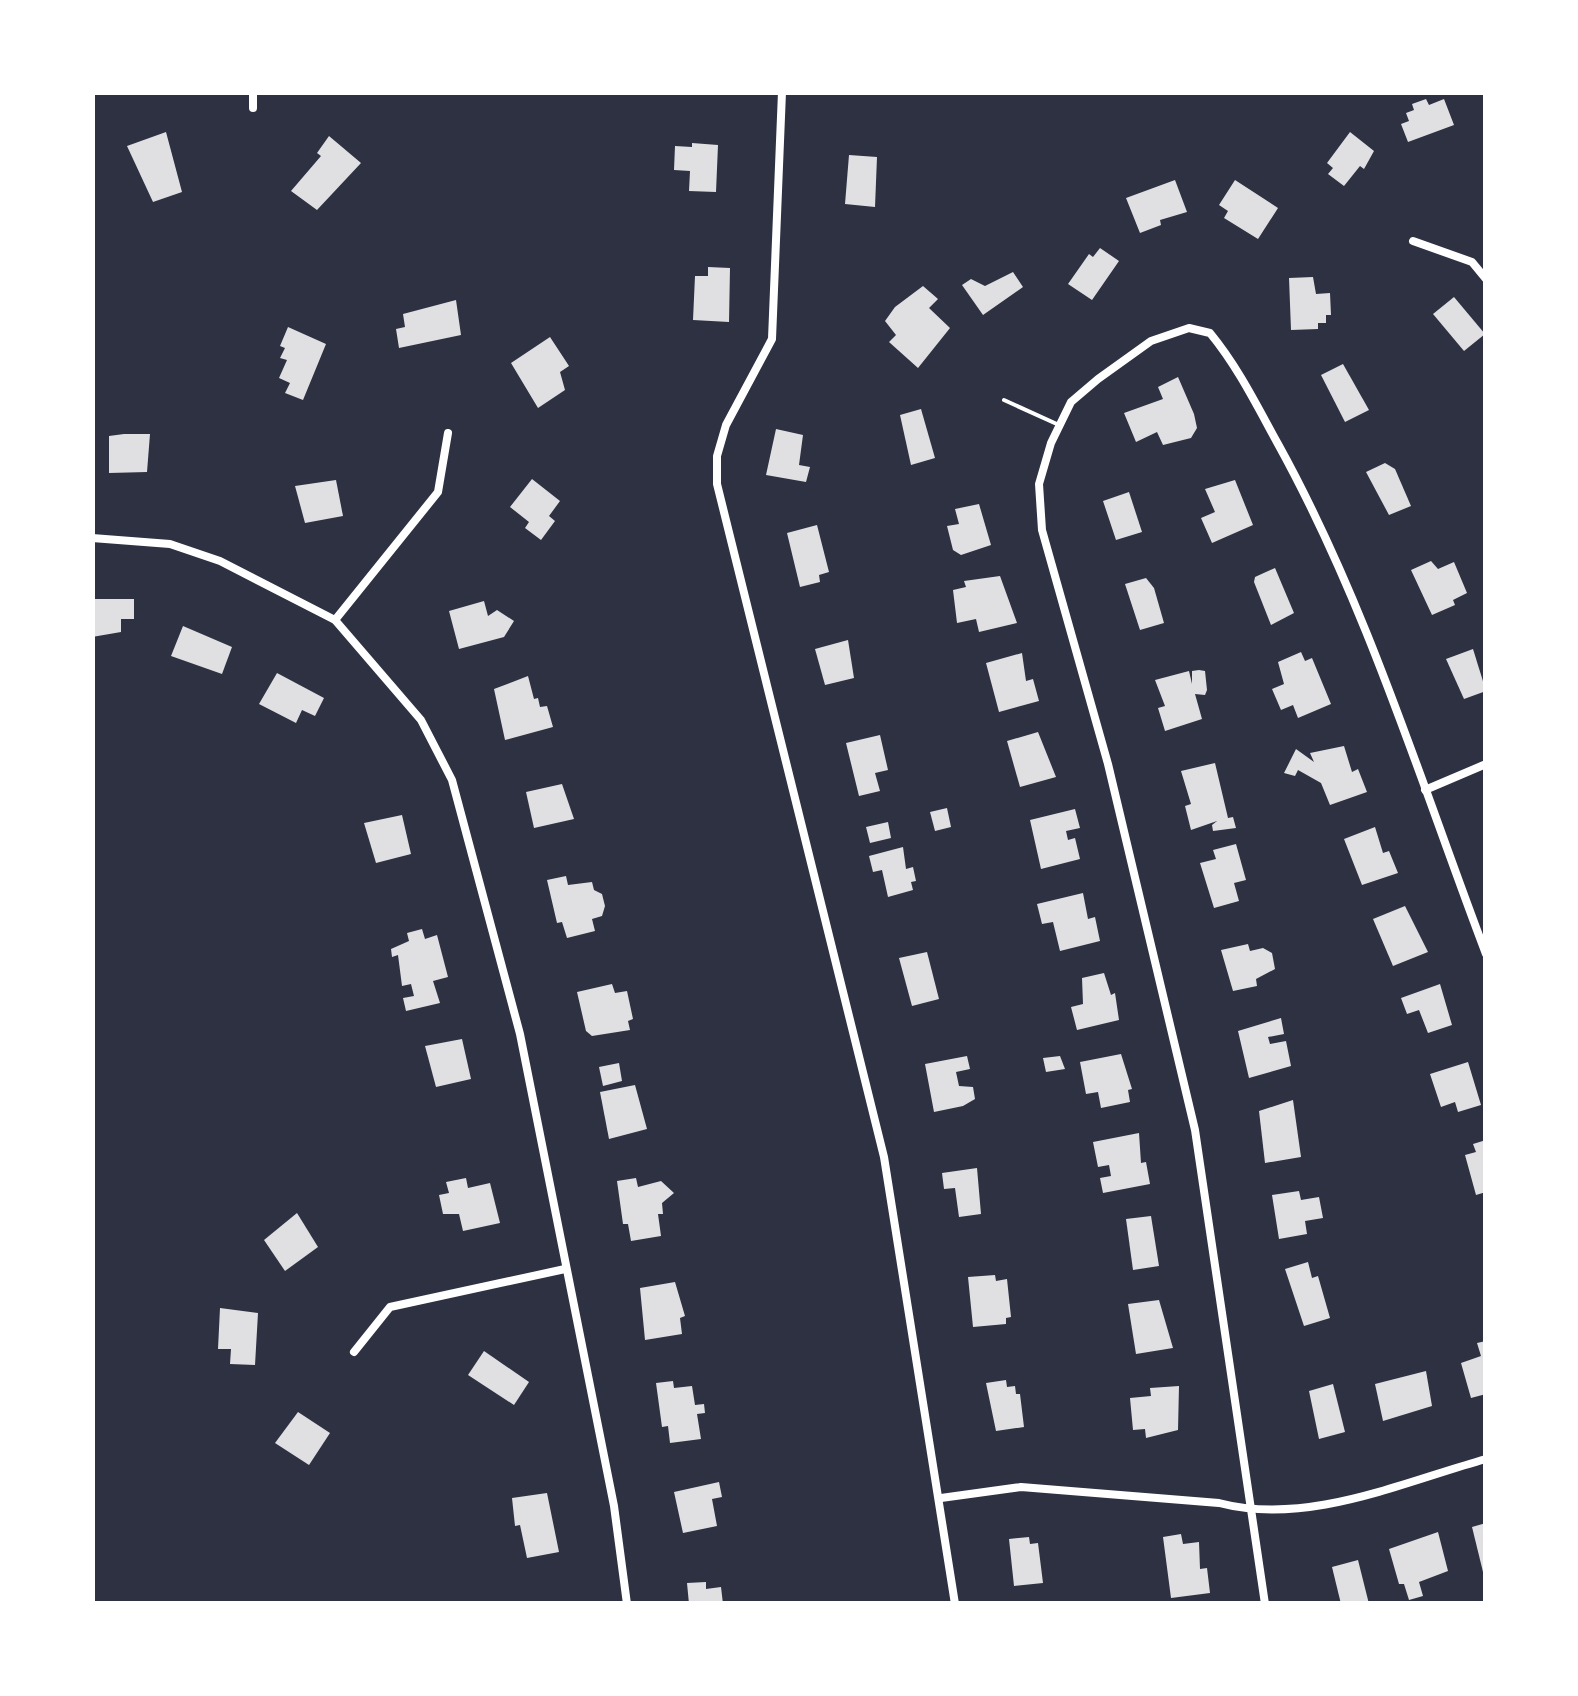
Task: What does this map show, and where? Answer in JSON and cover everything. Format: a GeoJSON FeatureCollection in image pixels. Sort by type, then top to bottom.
{"type":"FeatureCollection","features":[{"type":"Feature","properties":{"kind":"street"},"geometry":{"type":"LineString","coordinates":[[253,92],[253,108]]}},
{"type":"Feature","properties":{"kind":"street"},"geometry":{"type":"LineString","coordinates":[[782,92],[772,339],[726,426],[718,456],[718,484],[880,1140],[956,1604]]}},
{"type":"Feature","properties":{"kind":"street"},"geometry":{"type":"LineString","coordinates":[[1413,241],[1472,262],[1486,279]]}},
{"type":"Feature","properties":{"kind":"street"},"geometry":{"type":"LineString","coordinates":[[1265,1604],[1194,1130],[1108,764],[1042,530],[1039,484],[1059,426],[1072,402],[1151,342],[1189,328],[1210,333],[1226,352],[1290,465],[1372,644],[1486,954]]}},
{"type":"Feature","properties":{"kind":"street"},"geometry":{"type":"LineString","coordinates":[[335,620],[438,492],[448,433]]}},
{"type":"Feature","properties":{"kind":"street"},"geometry":{"type":"LineString","coordinates":[[92,538],[170,544],[220,561],[335,620],[421,720],[452,780],[520,1034],[614,1506],[627,1604]]}},
{"type":"Feature","properties":{"kind":"street"},"geometry":{"type":"LineString","coordinates":[[1425,790],[1486,764]]}},
{"type":"Feature","properties":{"kind":"street"},"geometry":{"type":"LineString","coordinates":[[354,1352],[390,1306],[565,1269]]}},
{"type":"Feature","properties":{"kind":"street"},"geometry":{"type":"LineString","coordinates":[[941,1498],[1021,1487],[1219,1503],[1250,1511],[1300,1510],[1486,1459]]}},
{"type":"Feature","properties":{"kind":"lane"},"geometry":{"type":"LineString","coordinates":[[1004,400],[1059,426]]}},
{"type":"Feature","properties":{"kind":"building"},"geometry":{"type":"Polygon","coordinates":[[[1426,99],[1429,105],[1444,99],[1454,125],[1408,142],[1401,124],[1409,121],[1406,113],[1414,110],[1412,104],[1426,99]]]}},
{"type":"Feature","properties":{"kind":"building"},"geometry":{"type":"Polygon","coordinates":[[[166,132],[182,192],[153,202],[127,146],[166,132]]]}},
{"type":"Feature","properties":{"kind":"building"},"geometry":{"type":"Polygon","coordinates":[[[1350,132],[1374,151],[1364,169],[1360,166],[1344,186],[1328,174],[1333,168],[1327,163],[1350,132]]]}},
{"type":"Feature","properties":{"kind":"building"},"geometry":{"type":"Polygon","coordinates":[[[329,136],[361,163],[317,210],[291,191],[321,156],[317,153],[329,136]]]}},
{"type":"Feature","properties":{"kind":"building"},"geometry":{"type":"Polygon","coordinates":[[[692,143],[718,145],[716,192],[689,191],[690,171],[674,170],[675,146],[692,147],[692,143]]]}},
{"type":"Feature","properties":{"kind":"building"},"geometry":{"type":"Polygon","coordinates":[[[849,155],[877,157],[875,207],[845,204],[849,155]]]}},
{"type":"Feature","properties":{"kind":"building"},"geometry":{"type":"Polygon","coordinates":[[[1175,180],[1187,212],[1160,220],[1161,225],[1140,233],[1126,198],[1175,180]]]}},
{"type":"Feature","properties":{"kind":"building"},"geometry":{"type":"Polygon","coordinates":[[[1235,180],[1278,208],[1258,239],[1224,218],[1228,211],[1219,205],[1235,180]]]}},
{"type":"Feature","properties":{"kind":"building"},"geometry":{"type":"Polygon","coordinates":[[[1100,248],[1119,261],[1092,300],[1068,284],[1089,254],[1093,257],[1100,248]]]}},
{"type":"Feature","properties":{"kind":"building"},"geometry":{"type":"Polygon","coordinates":[[[708,267],[730,268],[729,322],[693,320],[695,276],[708,276],[708,267]]]}},
{"type":"Feature","properties":{"kind":"building"},"geometry":{"type":"Polygon","coordinates":[[[1013,272],[1023,287],[983,315],[962,285],[971,279],[985,286],[1013,272]]]}},
{"type":"Feature","properties":{"kind":"building"},"geometry":{"type":"Polygon","coordinates":[[[1313,277],[1316,294],[1330,293],[1331,315],[1326,315],[1326,323],[1318,323],[1318,329],[1291,330],[1289,278],[1313,277]]]}},
{"type":"Feature","properties":{"kind":"building"},"geometry":{"type":"Polygon","coordinates":[[[923,286],[938,299],[929,308],[950,328],[918,368],[889,342],[896,335],[885,321],[895,307],[923,286]]]}},
{"type":"Feature","properties":{"kind":"building"},"geometry":{"type":"Polygon","coordinates":[[[1454,297],[1485,334],[1464,351],[1433,314],[1454,297]]]}},
{"type":"Feature","properties":{"kind":"building"},"geometry":{"type":"Polygon","coordinates":[[[456,300],[461,335],[399,348],[396,329],[405,327],[403,314],[456,300]]]}},
{"type":"Feature","properties":{"kind":"building"},"geometry":{"type":"Polygon","coordinates":[[[288,327],[326,344],[303,400],[285,393],[290,383],[279,378],[287,360],[280,358],[285,348],[280,346],[288,327]]]}},
{"type":"Feature","properties":{"kind":"building"},"geometry":{"type":"Polygon","coordinates":[[[550,337],[569,366],[560,372],[565,390],[538,408],[511,363],[550,337]]]}},
{"type":"Feature","properties":{"kind":"building"},"geometry":{"type":"Polygon","coordinates":[[[1343,364],[1369,410],[1345,422],[1321,375],[1343,364]]]}},
{"type":"Feature","properties":{"kind":"building"},"geometry":{"type":"Polygon","coordinates":[[[1178,377],[1197,428],[1191,438],[1163,445],[1157,432],[1136,442],[1124,413],[1163,399],[1158,387],[1178,377]]]}},
{"type":"Feature","properties":{"kind":"building"},"geometry":{"type":"Polygon","coordinates":[[[921,409],[935,458],[911,465],[900,415],[921,409]]]}},
{"type":"Feature","properties":{"kind":"building"},"geometry":{"type":"Polygon","coordinates":[[[776,429],[803,435],[799,465],[810,467],[806,482],[766,475],[776,429]]]}},
{"type":"Feature","properties":{"kind":"building"},"geometry":{"type":"Polygon","coordinates":[[[150,434],[147,472],[109,473],[109,436],[150,434]]]}},
{"type":"Feature","properties":{"kind":"building"},"geometry":{"type":"Polygon","coordinates":[[[1385,463],[1395,469],[1411,506],[1389,515],[1366,472],[1385,463]]]}},
{"type":"Feature","properties":{"kind":"building"},"geometry":{"type":"Polygon","coordinates":[[[532,479],[560,501],[549,516],[555,521],[541,540],[525,528],[529,522],[510,507],[532,479]]]}},
{"type":"Feature","properties":{"kind":"building"},"geometry":{"type":"Polygon","coordinates":[[[336,480],[343,516],[305,523],[295,486],[336,480]]]}},
{"type":"Feature","properties":{"kind":"building"},"geometry":{"type":"Polygon","coordinates":[[[1235,480],[1253,525],[1212,543],[1201,518],[1215,512],[1205,489],[1235,480]]]}},
{"type":"Feature","properties":{"kind":"building"},"geometry":{"type":"Polygon","coordinates":[[[1129,492],[1142,532],[1116,540],[1103,501],[1129,492]]]}},
{"type":"Feature","properties":{"kind":"building"},"geometry":{"type":"Polygon","coordinates":[[[979,504],[991,545],[961,555],[953,550],[947,526],[959,524],[955,509],[979,504]]]}},
{"type":"Feature","properties":{"kind":"building"},"geometry":{"type":"Polygon","coordinates":[[[817,525],[829,572],[819,575],[820,582],[800,587],[787,533],[817,525]]]}},
{"type":"Feature","properties":{"kind":"building"},"geometry":{"type":"Polygon","coordinates":[[[1431,561],[1438,569],[1454,562],[1467,593],[1453,600],[1455,605],[1432,615],[1411,570],[1431,561]]]}},
{"type":"Feature","properties":{"kind":"building"},"geometry":{"type":"Polygon","coordinates":[[[1275,568],[1294,613],[1271,625],[1254,582],[1255,577],[1275,568]]]}},
{"type":"Feature","properties":{"kind":"building"},"geometry":{"type":"Polygon","coordinates":[[[1000,576],[1017,623],[979,632],[976,619],[957,623],[953,590],[966,587],[964,581],[1000,576]]]}},
{"type":"Feature","properties":{"kind":"building"},"geometry":{"type":"Polygon","coordinates":[[[1146,578],[1154,588],[1164,623],[1140,630],[1125,584],[1146,578]]]}},
{"type":"Feature","properties":{"kind":"building"},"geometry":{"type":"Polygon","coordinates":[[[92,599],[134,599],[134,619],[121,619],[121,632],[92,637],[92,599]]]}},
{"type":"Feature","properties":{"kind":"building"},"geometry":{"type":"Polygon","coordinates":[[[484,601],[488,616],[497,610],[514,621],[504,637],[459,649],[449,611],[484,601]]]}},
{"type":"Feature","properties":{"kind":"building"},"geometry":{"type":"Polygon","coordinates":[[[183,626],[232,647],[222,674],[171,656],[183,626]]]}},
{"type":"Feature","properties":{"kind":"building"},"geometry":{"type":"Polygon","coordinates":[[[848,640],[854,678],[825,685],[815,649],[848,640]]]}},
{"type":"Feature","properties":{"kind":"building"},"geometry":{"type":"Polygon","coordinates":[[[1473,649],[1486,691],[1464,699],[1446,659],[1473,649]]]}},
{"type":"Feature","properties":{"kind":"building"},"geometry":{"type":"Polygon","coordinates":[[[1301,652],[1305,661],[1312,658],[1331,704],[1298,718],[1293,705],[1281,710],[1272,689],[1284,684],[1278,662],[1301,652]]]}},
{"type":"Feature","properties":{"kind":"building"},"geometry":{"type":"Polygon","coordinates":[[[1022,653],[1026,681],[1033,679],[1039,701],[999,712],[986,663],[1022,653]]]}},
{"type":"Feature","properties":{"kind":"building"},"geometry":{"type":"Polygon","coordinates":[[[1189,671],[1192,684],[1192,671],[1205,671],[1207,690],[1205,695],[1195,694],[1202,719],[1165,731],[1158,708],[1165,706],[1155,680],[1189,671]]]}},
{"type":"Feature","properties":{"kind":"building"},"geometry":{"type":"Polygon","coordinates":[[[277,673],[324,698],[315,716],[302,710],[296,723],[259,704],[277,673]]]}},
{"type":"Feature","properties":{"kind":"building"},"geometry":{"type":"Polygon","coordinates":[[[528,676],[534,699],[538,698],[540,707],[547,706],[553,727],[505,740],[494,689],[528,676]]]}},
{"type":"Feature","properties":{"kind":"building"},"geometry":{"type":"Polygon","coordinates":[[[1038,732],[1056,777],[1020,787],[1007,741],[1038,732]]]}},
{"type":"Feature","properties":{"kind":"building"},"geometry":{"type":"Polygon","coordinates":[[[880,735],[888,770],[875,773],[880,791],[859,796],[846,743],[880,735]]]}},
{"type":"Feature","properties":{"kind":"building"},"geometry":{"type":"Polygon","coordinates":[[[1344,746],[1352,772],[1358,769],[1367,792],[1330,805],[1321,783],[1298,770],[1295,776],[1284,773],[1296,749],[1314,762],[1310,753],[1344,746]]]}},
{"type":"Feature","properties":{"kind":"building"},"geometry":{"type":"Polygon","coordinates":[[[1215,763],[1228,818],[1233,817],[1236,828],[1213,831],[1212,825],[1217,821],[1191,830],[1185,806],[1191,804],[1181,771],[1215,763]]]}},
{"type":"Feature","properties":{"kind":"building"},"geometry":{"type":"Polygon","coordinates":[[[562,784],[574,819],[534,828],[526,792],[562,784]]]}},
{"type":"Feature","properties":{"kind":"building"},"geometry":{"type":"Polygon","coordinates":[[[947,808],[951,827],[935,831],[930,812],[947,808]]]}},
{"type":"Feature","properties":{"kind":"building"},"geometry":{"type":"Polygon","coordinates":[[[1075,809],[1080,828],[1066,831],[1068,840],[1075,838],[1080,859],[1041,869],[1030,820],[1075,809]]]}},
{"type":"Feature","properties":{"kind":"building"},"geometry":{"type":"Polygon","coordinates":[[[402,815],[411,854],[376,863],[364,823],[402,815]]]}},
{"type":"Feature","properties":{"kind":"building"},"geometry":{"type":"Polygon","coordinates":[[[888,822],[891,838],[870,843],[866,827],[888,822]]]}},
{"type":"Feature","properties":{"kind":"building"},"geometry":{"type":"Polygon","coordinates":[[[1375,827],[1383,853],[1389,851],[1398,873],[1362,885],[1344,839],[1375,827]]]}},
{"type":"Feature","properties":{"kind":"building"},"geometry":{"type":"Polygon","coordinates":[[[1236,844],[1246,880],[1234,883],[1239,901],[1214,908],[1200,863],[1216,859],[1213,850],[1236,844]]]}},
{"type":"Feature","properties":{"kind":"building"},"geometry":{"type":"Polygon","coordinates":[[[903,847],[906,869],[913,867],[916,881],[911,882],[913,890],[888,897],[882,870],[873,872],[869,856],[903,847]]]}},
{"type":"Feature","properties":{"kind":"building"},"geometry":{"type":"Polygon","coordinates":[[[566,876],[568,885],[592,882],[594,890],[602,894],[602,916],[592,919],[595,931],[567,938],[562,922],[557,923],[547,880],[566,876]]]}},
{"type":"Feature","properties":{"kind":"building"},"geometry":{"type":"Polygon","coordinates":[[[1083,893],[1088,919],[1095,917],[1100,941],[1060,951],[1053,922],[1042,924],[1037,904],[1083,893]]]}},
{"type":"Feature","properties":{"kind":"building"},"geometry":{"type":"Polygon","coordinates":[[[1405,906],[1428,952],[1393,966],[1373,919],[1405,906]]]}},
{"type":"Feature","properties":{"kind":"building"},"geometry":{"type":"Polygon","coordinates":[[[422,929],[425,939],[437,935],[448,977],[433,981],[440,1003],[406,1011],[403,998],[414,996],[411,984],[402,986],[398,955],[392,957],[391,949],[409,941],[407,933],[422,929]]]}},
{"type":"Feature","properties":{"kind":"building"},"geometry":{"type":"Polygon","coordinates":[[[1248,944],[1250,951],[1263,948],[1272,953],[1275,969],[1256,979],[1257,986],[1233,991],[1221,950],[1248,944]]]}},
{"type":"Feature","properties":{"kind":"building"},"geometry":{"type":"Polygon","coordinates":[[[927,952],[939,999],[912,1006],[899,958],[927,952]]]}},
{"type":"Feature","properties":{"kind":"building"},"geometry":{"type":"Polygon","coordinates":[[[1104,973],[1111,995],[1115,993],[1119,1020],[1077,1030],[1071,1007],[1083,1004],[1082,978],[1104,973]]]}},
{"type":"Feature","properties":{"kind":"building"},"geometry":{"type":"Polygon","coordinates":[[[612,984],[615,993],[627,991],[633,1019],[628,1021],[630,1030],[592,1036],[586,1031],[577,992],[612,984]]]}},
{"type":"Feature","properties":{"kind":"building"},"geometry":{"type":"Polygon","coordinates":[[[1440,984],[1452,1025],[1428,1033],[1419,1010],[1407,1014],[1401,998],[1440,984]]]}},
{"type":"Feature","properties":{"kind":"building"},"geometry":{"type":"Polygon","coordinates":[[[1281,1018],[1284,1034],[1268,1037],[1270,1044],[1286,1041],[1291,1066],[1249,1078],[1238,1031],[1281,1018]]]}},
{"type":"Feature","properties":{"kind":"building"},"geometry":{"type":"Polygon","coordinates":[[[462,1039],[471,1079],[436,1087],[425,1046],[462,1039]]]}},
{"type":"Feature","properties":{"kind":"building"},"geometry":{"type":"Polygon","coordinates":[[[1121,1054],[1132,1089],[1128,1090],[1130,1102],[1101,1108],[1098,1092],[1086,1094],[1080,1062],[1121,1054]]]}},
{"type":"Feature","properties":{"kind":"building"},"geometry":{"type":"Polygon","coordinates":[[[967,1056],[970,1069],[956,1072],[959,1086],[973,1087],[975,1099],[963,1106],[934,1112],[925,1064],[967,1056]]]}},
{"type":"Feature","properties":{"kind":"building"},"geometry":{"type":"Polygon","coordinates":[[[1060,1056],[1065,1069],[1046,1072],[1043,1058],[1060,1056]]]}},
{"type":"Feature","properties":{"kind":"building"},"geometry":{"type":"Polygon","coordinates":[[[1468,1062],[1481,1105],[1458,1112],[1455,1102],[1441,1107],[1430,1074],[1468,1062]]]}},
{"type":"Feature","properties":{"kind":"building"},"geometry":{"type":"Polygon","coordinates":[[[619,1063],[622,1081],[603,1086],[599,1067],[619,1063]]]}},
{"type":"Feature","properties":{"kind":"building"},"geometry":{"type":"Polygon","coordinates":[[[635,1085],[647,1129],[609,1139],[600,1092],[635,1085]]]}},
{"type":"Feature","properties":{"kind":"building"},"geometry":{"type":"Polygon","coordinates":[[[1293,1100],[1301,1157],[1265,1163],[1259,1111],[1293,1100]]]}},
{"type":"Feature","properties":{"kind":"building"},"geometry":{"type":"Polygon","coordinates":[[[1139,1133],[1141,1163],[1146,1162],[1150,1184],[1103,1193],[1100,1178],[1111,1176],[1109,1165],[1098,1167],[1093,1142],[1139,1133]]]}},
{"type":"Feature","properties":{"kind":"building"},"geometry":{"type":"Polygon","coordinates":[[[1486,1140],[1486,1192],[1476,1195],[1465,1155],[1476,1152],[1473,1144],[1486,1140]]]}},
{"type":"Feature","properties":{"kind":"building"},"geometry":{"type":"Polygon","coordinates":[[[977,1168],[981,1214],[959,1217],[955,1188],[944,1189],[942,1173],[977,1168]]]}},
{"type":"Feature","properties":{"kind":"building"},"geometry":{"type":"Polygon","coordinates":[[[466,1178],[468,1188],[490,1183],[500,1223],[463,1231],[459,1214],[443,1214],[439,1195],[449,1193],[446,1182],[466,1178]]]}},
{"type":"Feature","properties":{"kind":"building"},"geometry":{"type":"Polygon","coordinates":[[[636,1178],[638,1187],[661,1181],[674,1193],[662,1203],[663,1214],[658,1214],[661,1236],[631,1241],[628,1224],[623,1224],[617,1181],[636,1178]]]}},
{"type":"Feature","properties":{"kind":"building"},"geometry":{"type":"Polygon","coordinates":[[[1299,1191],[1301,1200],[1319,1197],[1323,1218],[1305,1221],[1307,1234],[1279,1239],[1272,1195],[1299,1191]]]}},
{"type":"Feature","properties":{"kind":"building"},"geometry":{"type":"Polygon","coordinates":[[[297,1213],[318,1247],[285,1271],[264,1240],[297,1213]]]}},
{"type":"Feature","properties":{"kind":"building"},"geometry":{"type":"Polygon","coordinates":[[[1151,1216],[1159,1266],[1133,1270],[1126,1219],[1151,1216]]]}},
{"type":"Feature","properties":{"kind":"building"},"geometry":{"type":"Polygon","coordinates":[[[1308,1262],[1312,1278],[1318,1276],[1330,1318],[1304,1326],[1285,1269],[1308,1262]]]}},
{"type":"Feature","properties":{"kind":"building"},"geometry":{"type":"Polygon","coordinates":[[[995,1275],[996,1281],[1007,1279],[1011,1317],[1006,1318],[1006,1324],[973,1327],[968,1277],[995,1275]]]}},
{"type":"Feature","properties":{"kind":"building"},"geometry":{"type":"Polygon","coordinates":[[[675,1282],[685,1316],[680,1318],[682,1334],[645,1340],[640,1288],[675,1282]]]}},
{"type":"Feature","properties":{"kind":"building"},"geometry":{"type":"Polygon","coordinates":[[[1159,1300],[1173,1348],[1136,1354],[1128,1304],[1159,1300]]]}},
{"type":"Feature","properties":{"kind":"building"},"geometry":{"type":"Polygon","coordinates":[[[220,1308],[258,1313],[255,1365],[230,1364],[231,1349],[218,1349],[220,1308]]]}},
{"type":"Feature","properties":{"kind":"building"},"geometry":{"type":"Polygon","coordinates":[[[1486,1341],[1486,1394],[1471,1398],[1461,1363],[1481,1356],[1477,1343],[1486,1341]]]}},
{"type":"Feature","properties":{"kind":"building"},"geometry":{"type":"Polygon","coordinates":[[[484,1351],[529,1382],[514,1405],[468,1375],[484,1351]]]}},
{"type":"Feature","properties":{"kind":"building"},"geometry":{"type":"Polygon","coordinates":[[[1426,1371],[1432,1406],[1383,1421],[1375,1384],[1426,1371]]]}},
{"type":"Feature","properties":{"kind":"building"},"geometry":{"type":"Polygon","coordinates":[[[1006,1380],[1007,1387],[1015,1386],[1016,1394],[1020,1394],[1024,1427],[996,1431],[986,1383],[1006,1380]]]}},
{"type":"Feature","properties":{"kind":"building"},"geometry":{"type":"Polygon","coordinates":[[[673,1381],[674,1388],[692,1386],[695,1405],[704,1404],[705,1413],[697,1414],[701,1439],[670,1443],[668,1426],[662,1427],[656,1383],[673,1381]]]}},
{"type":"Feature","properties":{"kind":"building"},"geometry":{"type":"Polygon","coordinates":[[[1333,1384],[1345,1432],[1319,1439],[1309,1391],[1333,1384]]]}},
{"type":"Feature","properties":{"kind":"building"},"geometry":{"type":"Polygon","coordinates":[[[1179,1386],[1178,1430],[1146,1438],[1145,1429],[1133,1430],[1130,1398],[1151,1396],[1150,1388],[1179,1386]]]}},
{"type":"Feature","properties":{"kind":"building"},"geometry":{"type":"Polygon","coordinates":[[[298,1412],[330,1433],[309,1465],[275,1443],[298,1412]]]}},
{"type":"Feature","properties":{"kind":"building"},"geometry":{"type":"Polygon","coordinates":[[[719,1482],[722,1497],[712,1499],[717,1526],[683,1533],[674,1492],[719,1482]]]}},
{"type":"Feature","properties":{"kind":"building"},"geometry":{"type":"Polygon","coordinates":[[[547,1493],[559,1552],[527,1558],[520,1525],[515,1526],[512,1498],[547,1493]]]}},
{"type":"Feature","properties":{"kind":"building"},"geometry":{"type":"Polygon","coordinates":[[[1486,1523],[1486,1576],[1484,1576],[1472,1527],[1486,1523]]]}},
{"type":"Feature","properties":{"kind":"building"},"geometry":{"type":"Polygon","coordinates":[[[1438,1532],[1448,1571],[1419,1582],[1423,1596],[1409,1600],[1404,1584],[1399,1584],[1389,1549],[1438,1532]]]}},
{"type":"Feature","properties":{"kind":"building"},"geometry":{"type":"Polygon","coordinates":[[[1181,1534],[1183,1544],[1199,1542],[1200,1569],[1207,1568],[1210,1593],[1171,1598],[1163,1537],[1181,1534]]]}},
{"type":"Feature","properties":{"kind":"building"},"geometry":{"type":"Polygon","coordinates":[[[1029,1537],[1030,1544],[1038,1543],[1043,1583],[1014,1586],[1009,1539],[1029,1537]]]}},
{"type":"Feature","properties":{"kind":"building"},"geometry":{"type":"Polygon","coordinates":[[[1358,1560],[1369,1604],[1341,1604],[1332,1567],[1358,1560]]]}},
{"type":"Feature","properties":{"kind":"building"},"geometry":{"type":"Polygon","coordinates":[[[706,1582],[706,1589],[721,1587],[723,1604],[689,1604],[687,1583],[706,1582]]]}}]}
